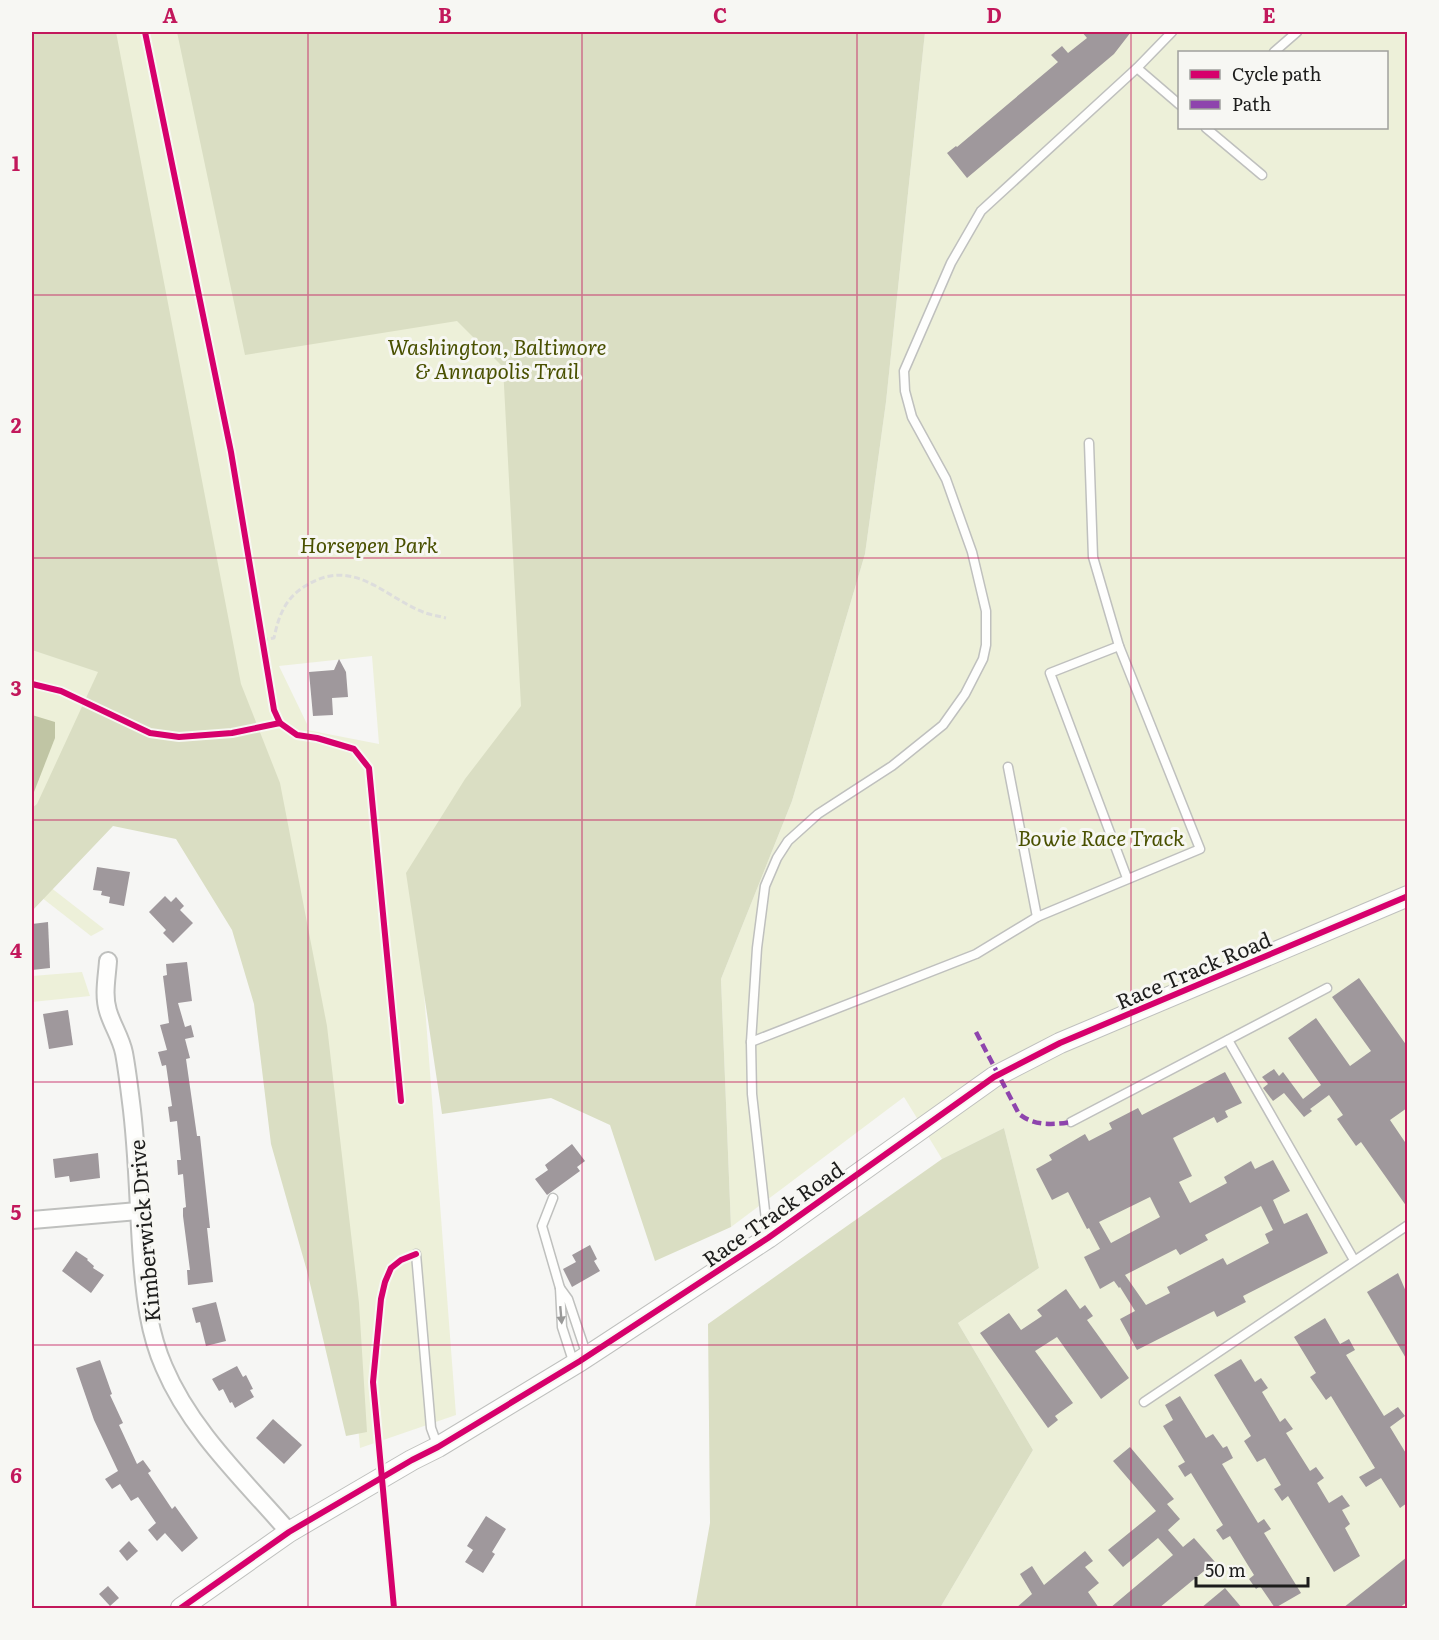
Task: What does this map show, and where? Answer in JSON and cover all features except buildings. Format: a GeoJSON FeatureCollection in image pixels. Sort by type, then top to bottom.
{"type":"FeatureCollection","features":[{"type":"Feature","properties":{"kind":"street","name":"Race Track Road"},"geometry":{"type":"LineString","coordinates":[[181,1608],[289,1532],[438,1447],[581,1360],[691,1289],[768,1238],[994,1077],[1060,1043],[1407,896]]}},
{"type":"Feature","properties":{"kind":"street","name":"Kimberwick Drive"},"geometry":{"type":"LineString","coordinates":[[108,961],[107,1008],[123,1051],[136,1149],[138,1211],[149,1320],[164,1368],[195,1422],[212,1445],[289,1532]]}},
{"type":"Feature","properties":{"kind":"street"},"geometry":{"type":"LineString","coordinates":[[32,1220],[138,1211]]}},
{"type":"Feature","properties":{"kind":"lane"},"geometry":{"type":"LineString","coordinates":[[768,1238],[752,1094],[757,948],[765,886],[777,858],[788,841],[818,814],[892,766],[943,725],[965,694],[983,659],[987,628],[986,610],[972,552],[946,479],[912,417],[903,379],[915,344],[951,263],[981,211],[1137,68],[1172,32]]}},
{"type":"Feature","properties":{"kind":"lane"},"geometry":{"type":"LineString","coordinates":[[1275,51],[1297,32]]}},
{"type":"Feature","properties":{"kind":"lane"},"geometry":{"type":"LineString","coordinates":[[1137,68],[1178,104]]}},
{"type":"Feature","properties":{"kind":"lane"},"geometry":{"type":"LineString","coordinates":[[1207,129],[1262,175]]}},
{"type":"Feature","properties":{"kind":"lane"},"geometry":{"type":"LineString","coordinates":[[752,1042],[976,954],[1037,917],[1200,849],[1119,646],[1093,557],[1089,443]]}},
{"type":"Feature","properties":{"kind":"lane"},"geometry":{"type":"LineString","coordinates":[[1119,646],[1050,672],[1127,878]]}},
{"type":"Feature","properties":{"kind":"lane"},"geometry":{"type":"LineString","coordinates":[[1008,767],[1037,917]]}},
{"type":"Feature","properties":{"kind":"lane"},"geometry":{"type":"LineString","coordinates":[[1071,1122],[1327,988]]}},
{"type":"Feature","properties":{"kind":"lane"},"geometry":{"type":"LineString","coordinates":[[1228,1040],[1354,1260]]}},
{"type":"Feature","properties":{"kind":"lane"},"geometry":{"type":"LineString","coordinates":[[553,1198],[542,1226],[560,1288],[562,1327],[581,1360]]}},
{"type":"Feature","properties":{"kind":"lane"},"geometry":{"type":"LineString","coordinates":[[1144,1402],[1407,1225]]}},
{"type":"Feature","properties":{"kind":"lane"},"geometry":{"type":"LineString","coordinates":[[416,1254],[430,1428],[438,1447]]}},
{"type":"Feature","properties":{"kind":"lane"},"geometry":{"type":"LineString","coordinates":[[560,1288],[568,1299],[581,1360]]}},
{"type":"Feature","properties":{"kind":"path"},"geometry":{"type":"LineString","coordinates":[[262,640],[274,638],[283,608],[290,596],[315,580],[328,576],[356,576],[423,612],[446,618]]}},
{"type":"Feature","properties":{"kind":"path"},"geometry":{"type":"LineString","coordinates":[[260,628],[264,652]]}},
{"type":"Feature","properties":{"kind":"green space","name":"Washington, Baltimore & Annapolis Trail"},"geometry":{"type":"Polygon","coordinates":[[[32,32],[827,32],[820,598],[417,901],[456,1415],[360,1448],[332,1139],[282,975],[147,788],[32,852],[32,32]],[[372,656],[279,666],[307,724],[307,730],[379,744],[372,656]]]}},
{"type":"Feature","properties":{"kind":"green space"},"geometry":{"type":"Polygon","coordinates":[[[32,32],[116,32],[241,684],[280,783],[327,1026],[359,1303],[367,1432],[346,1436],[307,1271],[271,1144],[254,1004],[232,930],[176,839],[113,826],[32,911],[32,808],[37,804],[98,672],[32,650],[32,32]]]}},
{"type":"Feature","properties":{"kind":"green space"},"geometry":{"type":"Polygon","coordinates":[[[177,32],[925,32],[886,402],[865,554],[792,801],[721,979],[731,1227],[655,1261],[610,1125],[551,1098],[442,1114],[406,873],[465,779],[521,706],[503,367],[457,321],[245,355],[177,32]]]}},
{"type":"Feature","properties":{"kind":"green space","name":"Bowie Race Track"},"geometry":{"type":"Polygon","coordinates":[[[925,32],[1407,32],[1407,1608],[940,1608],[1033,1450],[958,1323],[1039,1268],[1004,1128],[942,1159],[904,1097],[731,1227],[721,979],[792,801],[865,554],[886,402],[925,32]]]}},
{"type":"Feature","properties":{"kind":"green space"},"geometry":{"type":"Polygon","coordinates":[[[32,873],[104,929],[91,936],[32,890],[32,873]]]}},
{"type":"Feature","properties":{"kind":"green space"},"geometry":{"type":"Polygon","coordinates":[[[82,972],[90,996],[32,1002],[32,976],[82,972]]]}},
{"type":"Feature","properties":{"kind":"green space"},"geometry":{"type":"Polygon","coordinates":[[[1004,1128],[1039,1268],[958,1323],[1033,1450],[940,1608],[695,1608],[710,1523],[708,1324],[942,1159],[1004,1128]]]}},
{"type":"Feature","properties":{"kind":"shaded area"},"geometry":{"type":"Polygon","coordinates":[[[32,715],[55,722],[55,738],[32,794],[32,715]]]}},
{"type":"Feature","properties":{"kind":"marked path"},"geometry":{"type":"LineString","coordinates":[[976,1032],[1019,1114],[1031,1121],[1044,1124],[1071,1122]]}},
{"type":"Feature","properties":{"kind":"cycle path"},"geometry":{"type":"LineString","coordinates":[[145,32],[231,452],[274,710],[280,723]]}},
{"type":"Feature","properties":{"kind":"cycle path"},"geometry":{"type":"LineString","coordinates":[[32,684],[61,691],[150,733],[179,737],[232,733],[280,723],[297,735],[317,738],[354,749],[369,768],[401,1101]]}},
{"type":"Feature","properties":{"kind":"cycle path"},"geometry":{"type":"LineString","coordinates":[[181,1608],[289,1532],[438,1447],[580,1361],[768,1238],[994,1077],[1060,1043],[1408,896]]}},
{"type":"Feature","properties":{"kind":"cycle path"},"geometry":{"type":"LineString","coordinates":[[394,1608],[373,1382],[381,1299],[385,1282],[391,1268],[401,1260],[416,1254]]}},
{"type":"Feature","properties":{"kind":"park label","name":"Horsepen Park"},"geometry":{"type":"Point","coordinates":[369,543]}}]}
